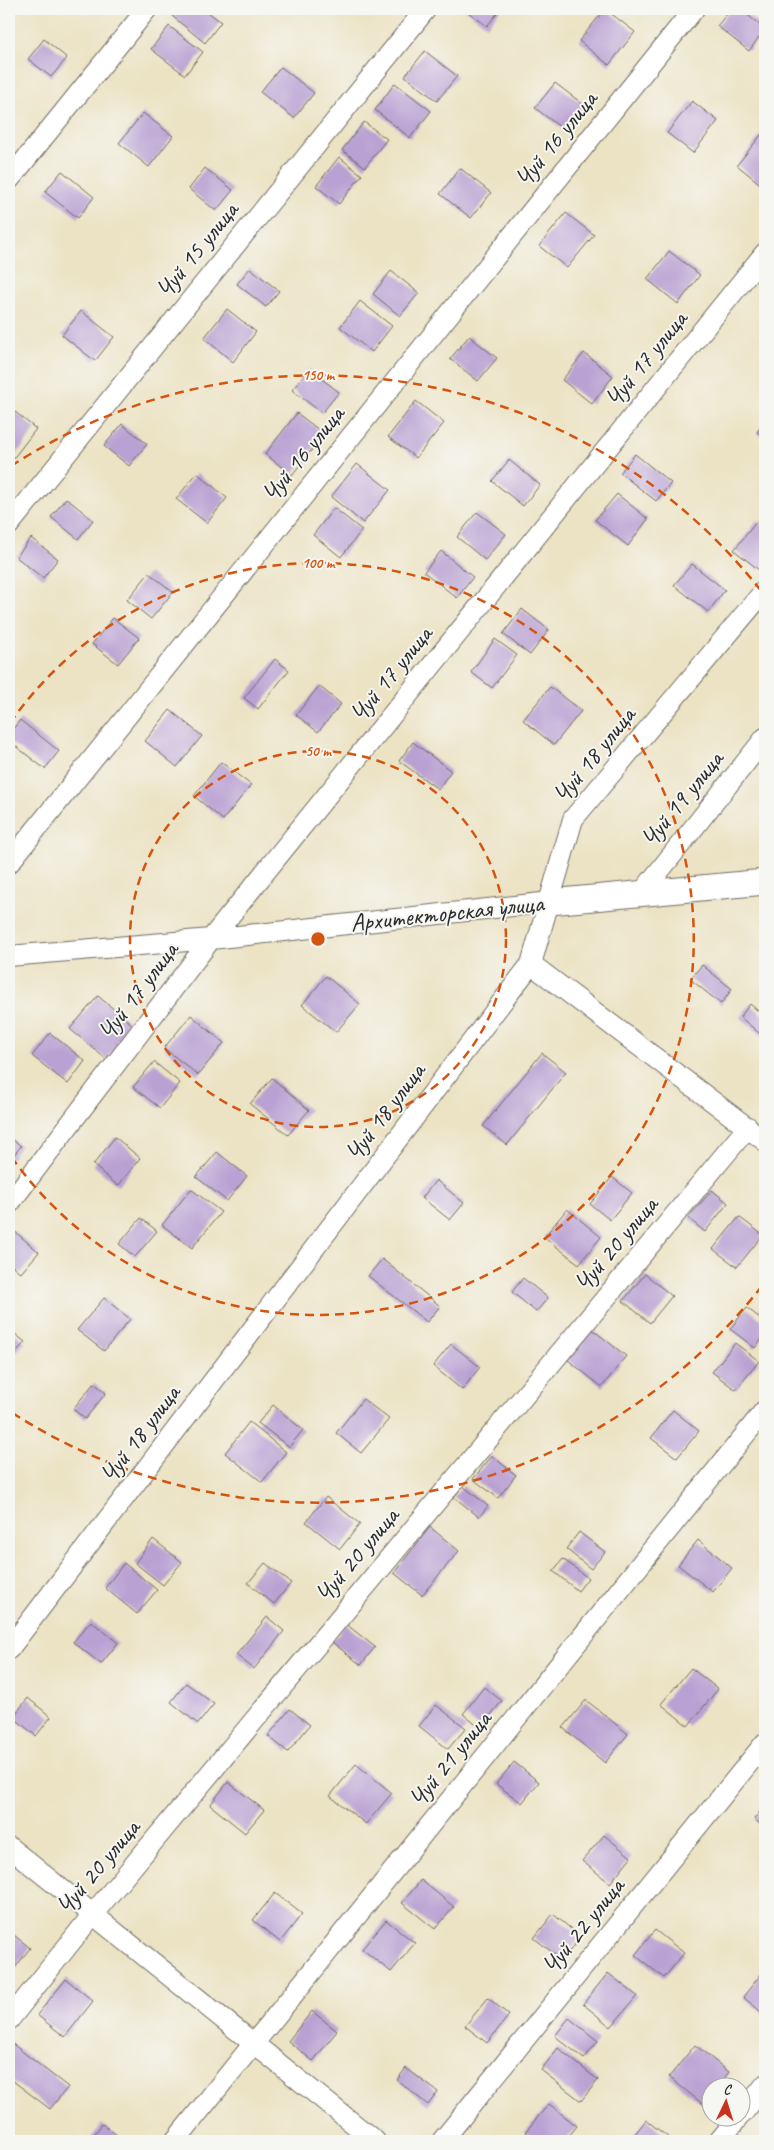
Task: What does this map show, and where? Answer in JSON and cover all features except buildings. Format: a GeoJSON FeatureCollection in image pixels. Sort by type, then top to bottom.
{"type":"FeatureCollection","features":[{"type":"Feature","properties":{"kind":"street"},"geometry":{"type":"LineString","coordinates":[[9,180],[147,9]]}},
{"type":"Feature","properties":{"kind":"street","name":"Чуй 15 улица"},"geometry":{"type":"LineString","coordinates":[[9,525],[426,9]]}},
{"type":"Feature","properties":{"kind":"street","name":"Чуй 16 улица"},"geometry":{"type":"LineString","coordinates":[[9,863],[694,9]]}},
{"type":"Feature","properties":{"kind":"street","name":"Чуй 17 улица"},"geometry":{"type":"LineString","coordinates":[[9,1204],[210,939],[765,253]]}},
{"type":"Feature","properties":{"kind":"street","name":"Чуй 18 улица"},"geometry":{"type":"LineString","coordinates":[[9,1649],[531,964],[573,819],[765,590]]}},
{"type":"Feature","properties":{"kind":"street","name":"Чуй 19 улица"},"geometry":{"type":"LineString","coordinates":[[641,894],[765,738]]}},
{"type":"Feature","properties":{"kind":"street","name":"Архитекторская улица"},"geometry":{"type":"LineString","coordinates":[[9,956],[210,939],[550,902],[765,882]]}},
{"type":"Feature","properties":{"kind":"street"},"geometry":{"type":"LineString","coordinates":[[531,964],[765,1141]]}},
{"type":"Feature","properties":{"kind":"street","name":"Чуй 20 улица"},"geometry":{"type":"LineString","coordinates":[[9,2020],[93,1914],[748,1127]]}},
{"type":"Feature","properties":{"kind":"street","name":"Чуй 21 улица"},"geometry":{"type":"LineString","coordinates":[[175,2141],[765,1410]]}},
{"type":"Feature","properties":{"kind":"street","name":"Чуй 22 улица"},"geometry":{"type":"LineString","coordinates":[[442,2141],[765,1743]]}},
{"type":"Feature","properties":{"kind":"street"},"geometry":{"type":"LineString","coordinates":[[9,1847],[376,2141]]}},
{"type":"Feature","properties":{"kind":"street"},"geometry":{"type":"LineString","coordinates":[[752,2101],[765,2085]]}},
{"type":"Feature","properties":{"kind":"street"},"geometry":{"type":"LineString","coordinates":[[719,2141],[730,2128]]}}]}
